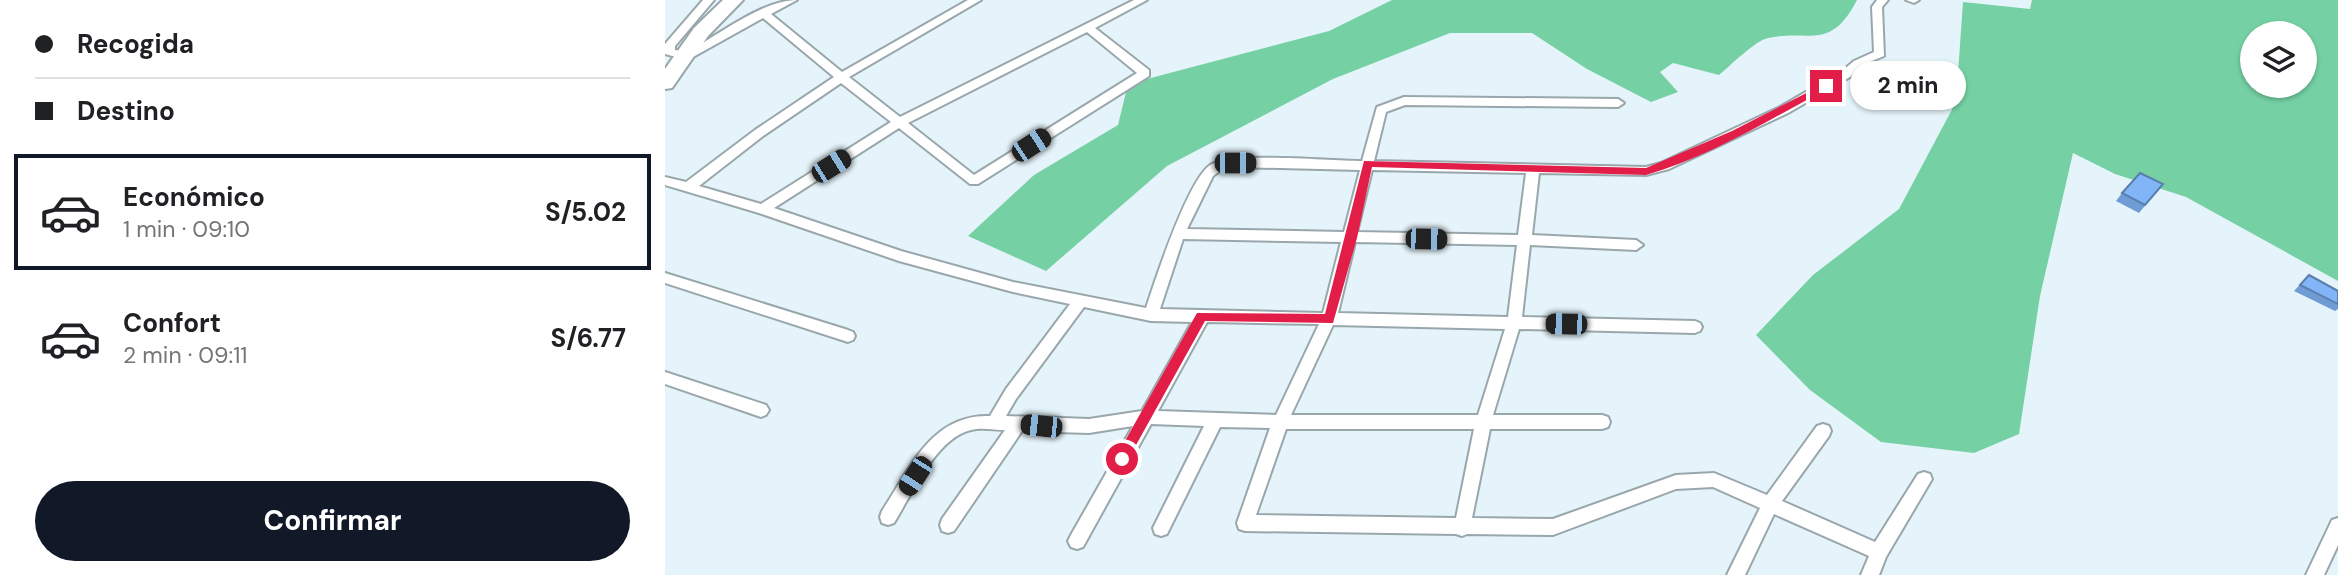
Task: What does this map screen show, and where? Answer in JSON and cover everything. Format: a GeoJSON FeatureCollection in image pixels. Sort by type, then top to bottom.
{"type":"FeatureCollection","features":[{"type":"Feature","properties":{"kind":"highway"},"geometry":{"type":"LineString","coordinates":[[665,83],[681,58],[734,0]]}},
{"type":"Feature","properties":{"kind":"street"},"geometry":{"type":"LineString","coordinates":[[709,0],[669,46],[670,53],[681,58],[713,44],[763,12],[792,0]]}},
{"type":"Feature","properties":{"kind":"street"},"geometry":{"type":"LineString","coordinates":[[690,186],[759,133],[841,78],[976,0]]}},
{"type":"Feature","properties":{"kind":"street"},"geometry":{"type":"LineString","coordinates":[[763,209],[898,124],[1142,0]]}},
{"type":"Feature","properties":{"kind":"street"},"geometry":{"type":"LineString","coordinates":[[1151,316],[1178,234],[1207,173],[1217,167],[1235,163],[1367,164],[1646,171],[1665,166],[1784,110],[1846,74],[1858,64],[1880,54],[1877,7],[1883,0]]}},
{"type":"Feature","properties":{"kind":"street"},"geometry":{"type":"LineString","coordinates":[[763,12],[898,124],[974,181],[1145,73],[1088,28]]}},
{"type":"Feature","properties":{"kind":"street"},"geometry":{"type":"LineString","coordinates":[[1618,103],[1403,101],[1390,104],[1381,110],[1352,238],[1329,319],[1280,422],[1245,523],[1462,528],[1553,527],[1676,482],[1714,481],[1879,552]]}},
{"type":"Feature","properties":{"kind":"street"},"geometry":{"type":"LineString","coordinates":[[1462,528],[1484,421],[1514,323],[1526,240],[1532,170]]}},
{"type":"Feature","properties":{"kind":"street"},"geometry":{"type":"LineString","coordinates":[[665,181],[763,209],[898,256],[1013,287],[1151,316],[1695,327]]}},
{"type":"Feature","properties":{"kind":"street"},"geometry":{"type":"LineString","coordinates":[[1178,234],[1526,240],[1636,245]]}},
{"type":"Feature","properties":{"kind":"street"},"geometry":{"type":"LineString","coordinates":[[665,278],[848,336]]}},
{"type":"Feature","properties":{"kind":"street"},"geometry":{"type":"LineString","coordinates":[[995,422],[1011,394],[1080,301]]}},
{"type":"Feature","properties":{"kind":"street"},"geometry":{"type":"LineString","coordinates":[[1077,541],[1202,317]]}},
{"type":"Feature","properties":{"kind":"street"},"geometry":{"type":"LineString","coordinates":[[665,378],[761,411]]}},
{"type":"Feature","properties":{"kind":"street"},"geometry":{"type":"LineString","coordinates":[[888,517],[941,436],[957,425],[995,422],[1089,426],[1144,417],[1280,422],[1602,422]]}},
{"type":"Feature","properties":{"kind":"street"},"geometry":{"type":"LineString","coordinates":[[1161,528],[1215,420]]}},
{"type":"Feature","properties":{"kind":"street"},"geometry":{"type":"LineString","coordinates":[[948,525],[1018,424]]}},
{"type":"Feature","properties":{"kind":"street"},"geometry":{"type":"LineString","coordinates":[[1736,575],[1770,504],[1823,431]]}},
{"type":"Feature","properties":{"kind":"street"},"geometry":{"type":"LineString","coordinates":[[1870,575],[1879,552],[1924,479]]}},
{"type":"Feature","properties":{"kind":"street"},"geometry":{"type":"LineString","coordinates":[[2315,575],[2338,526]]}},
{"type":"Feature","properties":{"kind":"green space"},"geometry":{"type":"Polygon","coordinates":[[[1392,0],[1857,0],[1838,27],[1828,33],[1768,38],[1750,48],[1719,75],[1673,63],[1660,72],[1678,92],[1651,102],[1587,69],[1532,33],[1450,33],[1333,79],[1167,166],[1046,271],[968,236],[1034,175],[1118,125],[1128,84],[1329,31],[1392,0]]]}},
{"type":"Feature","properties":{"kind":"green space"},"geometry":{"type":"Polygon","coordinates":[[[2032,0],[2338,0],[2338,281],[2186,197],[2115,174],[2073,153],[2040,296],[2019,434],[1974,453],[1881,442],[1810,390],[1756,335],[1813,275],[1899,209],[1956,102],[1963,2],[2030,9],[2032,0]]]}},
{"type":"Feature","properties":{"kind":"building"},"geometry":{"type":"Polygon","coordinates":[[[1867,73],[1889,83],[1877,93],[1856,82],[1867,73]]]}},
{"type":"Feature","properties":{"kind":"building"},"geometry":{"type":"Polygon","coordinates":[[[2140,173],[2163,184],[2145,205],[2122,193],[2140,173]]]}},
{"type":"Feature","properties":{"kind":"building"},"geometry":{"type":"Polygon","coordinates":[[[2309,275],[2338,291],[2338,304],[2300,285],[2309,275]]]}},
{"type":"Feature","properties":{"kind":"route"},"geometry":{"type":"LineString","coordinates":[[1122,459],[1202,317],[1329,319],[1352,238],[1367,164],[1646,171],[1665,166],[1736,133],[1826,86]]}}]}
